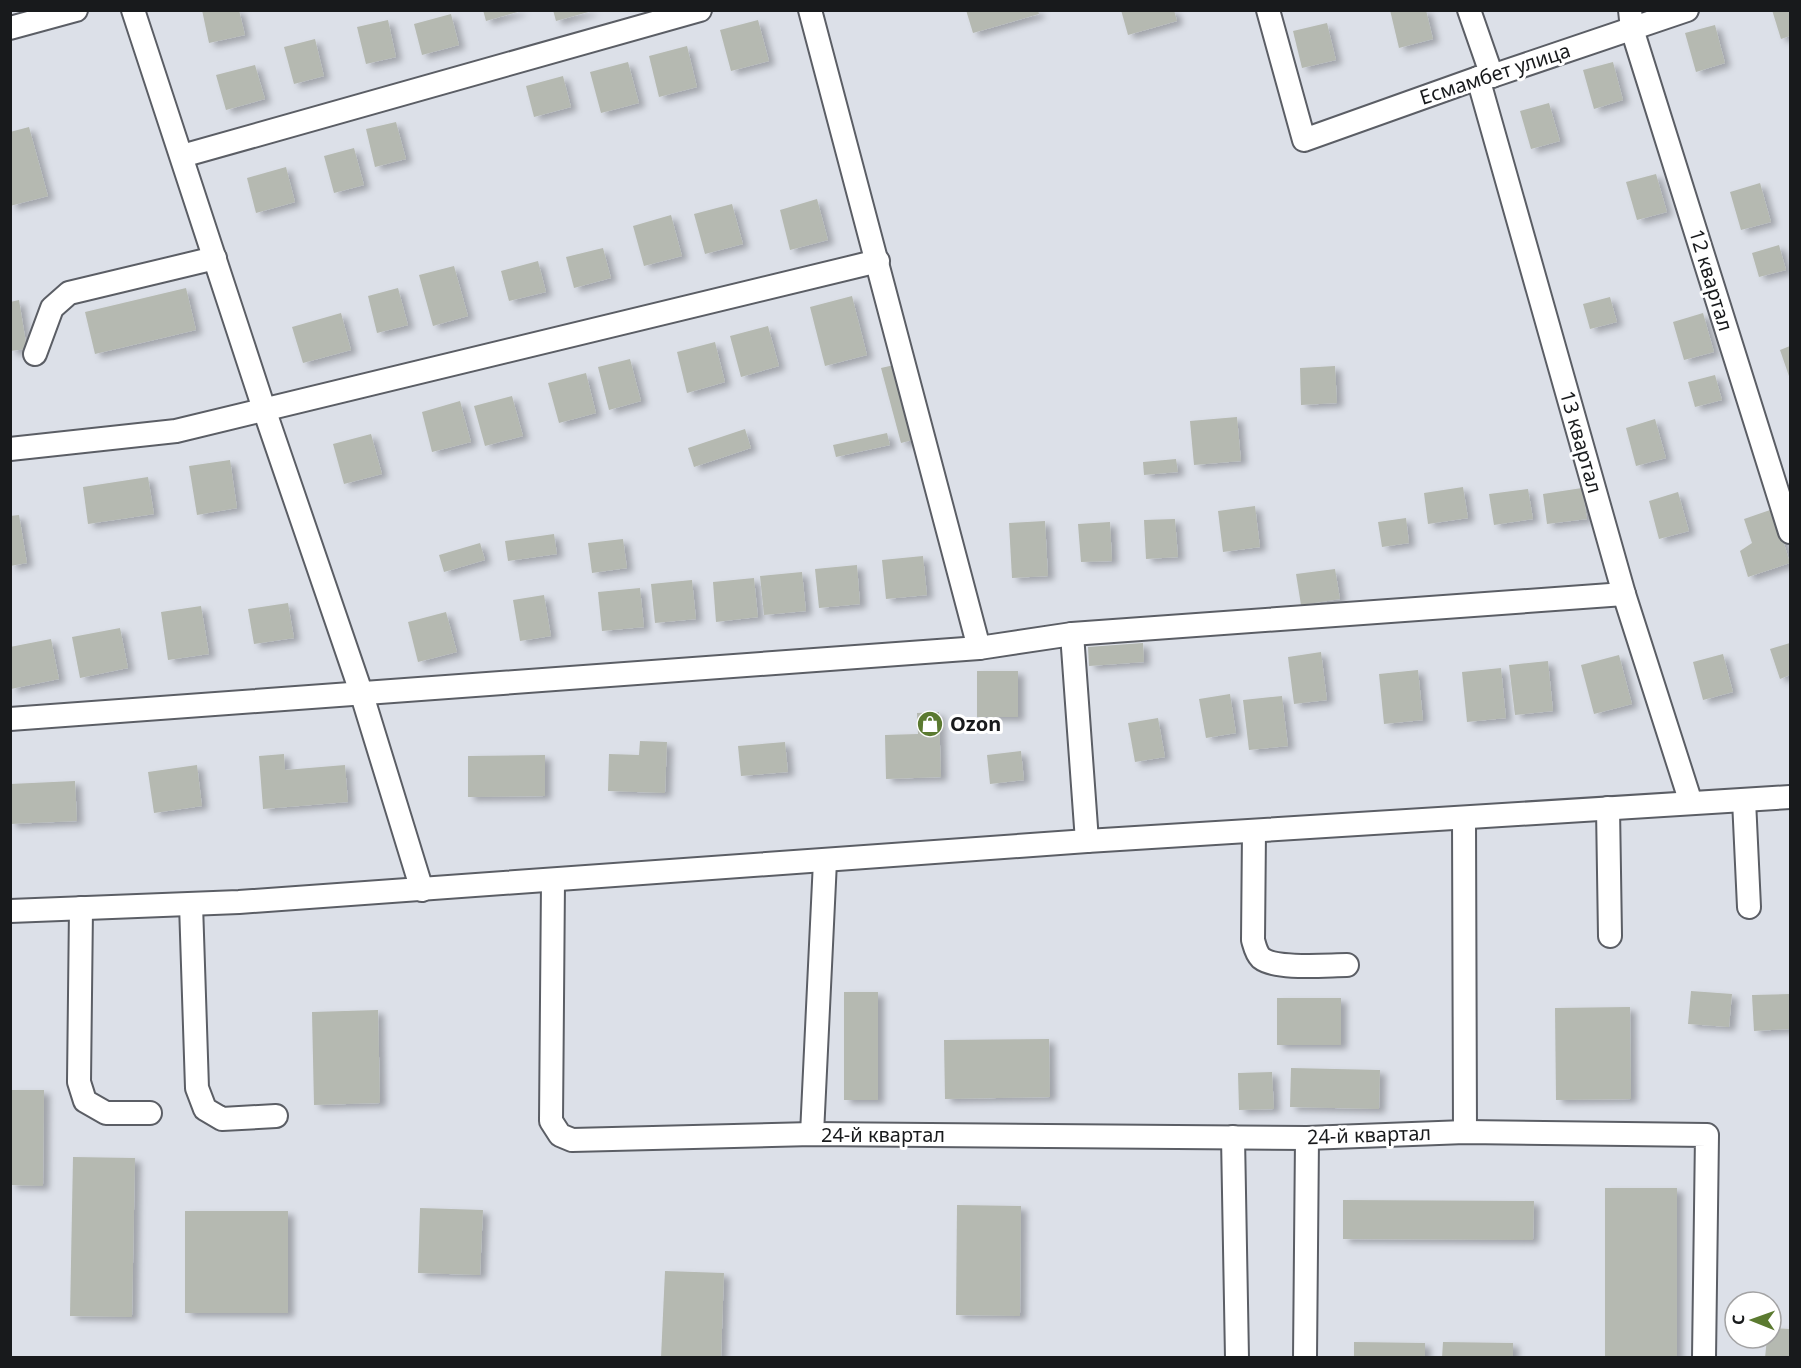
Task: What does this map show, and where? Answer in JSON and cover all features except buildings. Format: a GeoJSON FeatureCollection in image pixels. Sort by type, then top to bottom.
{"type":"FeatureCollection","features":[{"type":"Feature","properties":{"kind":"street"},"geometry":{"type":"LineString","coordinates":[[10,28],[76,10]]}},
{"type":"Feature","properties":{"kind":"street"},"geometry":{"type":"LineString","coordinates":[[133,10],[264,409],[362,695],[422,890]]}},
{"type":"Feature","properties":{"kind":"street"},"geometry":{"type":"LineString","coordinates":[[182,156],[700,10]]}},
{"type":"Feature","properties":{"kind":"street"},"geometry":{"type":"LineString","coordinates":[[810,10],[979,648]]}},
{"type":"Feature","properties":{"kind":"street","name":"Есмамбет улица"},"geometry":{"type":"LineString","coordinates":[[1268,10],[1305,140],[1485,77],[1631,20],[1687,10]]}},
{"type":"Feature","properties":{"kind":"street","name":"13 квартал"},"geometry":{"type":"LineString","coordinates":[[1469,10],[1624,594],[1691,803]]}},
{"type":"Feature","properties":{"kind":"street","name":"12 квартал"},"geometry":{"type":"LineString","coordinates":[[1631,20],[1791,532]]}},
{"type":"Feature","properties":{"kind":"street"},"geometry":{"type":"LineString","coordinates":[[35,354],[52,308],[69,293],[215,258]]}},
{"type":"Feature","properties":{"kind":"street"},"geometry":{"type":"LineString","coordinates":[[10,449],[176,430],[878,261]]}},
{"type":"Feature","properties":{"kind":"street"},"geometry":{"type":"LineString","coordinates":[[10,719],[979,648],[1072,634],[1624,594]]}},
{"type":"Feature","properties":{"kind":"street"},"geometry":{"type":"LineString","coordinates":[[1072,634],[1087,841]]}},
{"type":"Feature","properties":{"kind":"street"},"geometry":{"type":"LineString","coordinates":[[10,911],[191,904],[422,890],[1087,841],[1791,797]]}},
{"type":"Feature","properties":{"kind":"street"},"geometry":{"type":"LineString","coordinates":[[1744,800],[1749,907]]}},
{"type":"Feature","properties":{"kind":"street"},"geometry":{"type":"LineString","coordinates":[[1608,808],[1610,936]]}},
{"type":"Feature","properties":{"kind":"street"},"geometry":{"type":"LineString","coordinates":[[1464,818],[1465,1132]]}},
{"type":"Feature","properties":{"kind":"street"},"geometry":{"type":"LineString","coordinates":[[1254,831],[1253,940],[1256,952],[1263,960],[1275,964],[1347,965]]}},
{"type":"Feature","properties":{"kind":"street"},"geometry":{"type":"LineString","coordinates":[[812,1134],[825,861]]}},
{"type":"Feature","properties":{"kind":"street","name":"24-й квартал"},"geometry":{"type":"LineString","coordinates":[[553,880],[551,1121],[560,1135],[572,1140],[812,1134],[1306,1138],[1465,1132],[1707,1135],[1704,1358]]}},
{"type":"Feature","properties":{"kind":"street"},"geometry":{"type":"LineString","coordinates":[[191,904],[197,1088],[205,1109],[222,1119],[276,1116]]}},
{"type":"Feature","properties":{"kind":"street"},"geometry":{"type":"LineString","coordinates":[[81,908],[79,1082],[85,1101],[106,1113],[150,1113]]}},
{"type":"Feature","properties":{"kind":"street"},"geometry":{"type":"LineString","coordinates":[[1233,1137],[1237,1358]]}},
{"type":"Feature","properties":{"kind":"street"},"geometry":{"type":"LineString","coordinates":[[1305,1358],[1306,1138]]}},
{"type":"Feature","properties":{"kind":"place","name":"Ozon"},"geometry":{"type":"Point","coordinates":[930,724]}}]}
